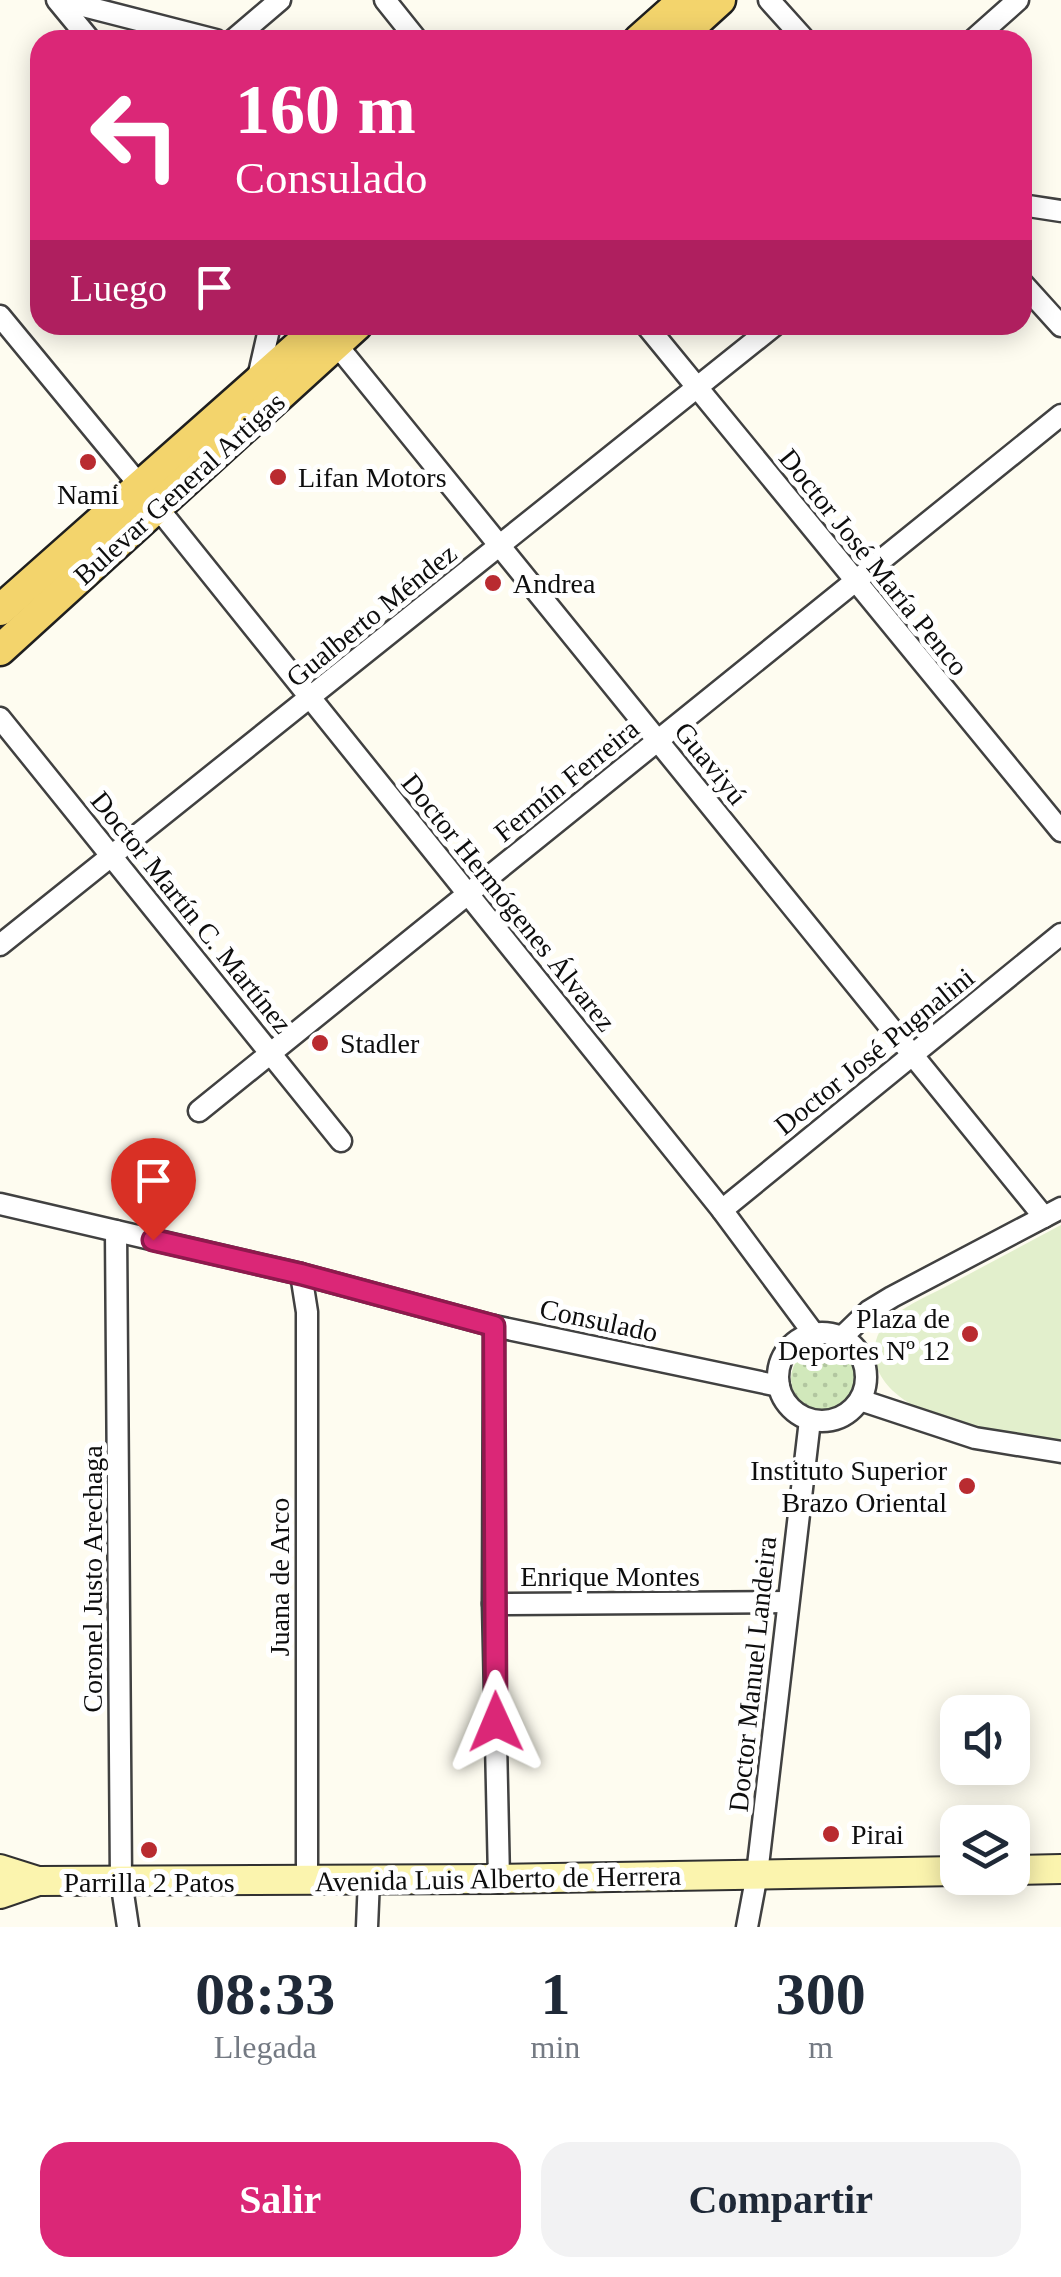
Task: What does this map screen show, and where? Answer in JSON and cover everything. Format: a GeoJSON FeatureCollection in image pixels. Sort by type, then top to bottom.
{"type":"FeatureCollection","features":[{"type":"Feature","properties":{"kind":"main road"},"geometry":{"type":"LineString","coordinates":[[650,30],[684,0]]}},
{"type":"Feature","properties":{"kind":"main road"},"geometry":{"type":"LineString","coordinates":[[687,30],[720,0]]}},
{"type":"Feature","properties":{"kind":"main road","name":"Bulevar General Artigas"},"geometry":{"type":"LineString","coordinates":[[0,650],[257,383],[332,335]]}},
{"type":"Feature","properties":{"kind":"main road","name":"Bulevar General Artigas"},"geometry":{"type":"LineString","coordinates":[[0,610],[149,497],[333,335]]}},
{"type":"Feature","properties":{"kind":"main road","name":"Avenida Luis Alberto de Herrera"},"geometry":{"type":"LineString","coordinates":[[0,1869],[38,1881]]}},
{"type":"Feature","properties":{"kind":"main road"},"geometry":{"type":"LineString","coordinates":[[1030,1870],[1061,1869]]}},
{"type":"Feature","properties":{"kind":"main road","name":"Avenida Luis Alberto de Herrera"},"geometry":{"type":"LineString","coordinates":[[0,1894],[38,1881],[940,1871]]}},
{"type":"Feature","properties":{"kind":"street"},"geometry":{"type":"LineString","coordinates":[[59,0],[82,30]]}},
{"type":"Feature","properties":{"kind":"street"},"geometry":{"type":"LineString","coordinates":[[59,0],[177,30]]}},
{"type":"Feature","properties":{"kind":"street"},"geometry":{"type":"LineString","coordinates":[[246,30],[280,0]]}},
{"type":"Feature","properties":{"kind":"street"},"geometry":{"type":"LineString","coordinates":[[384,0],[409,30]]}},
{"type":"Feature","properties":{"kind":"street"},"geometry":{"type":"LineString","coordinates":[[769,0],[796,30]]}},
{"type":"Feature","properties":{"kind":"street"},"geometry":{"type":"LineString","coordinates":[[984,30],[1018,0]]}},
{"type":"Feature","properties":{"kind":"street"},"geometry":{"type":"LineString","coordinates":[[1032,207],[1061,211]]}},
{"type":"Feature","properties":{"kind":"street"},"geometry":{"type":"LineString","coordinates":[[1032,294],[1061,326]]}},
{"type":"Feature","properties":{"kind":"street","name":"Doctor Hermógenes Álvarez"},"geometry":{"type":"LineString","coordinates":[[0,316],[722,1210],[814,1334]]}},
{"type":"Feature","properties":{"kind":"street"},"geometry":{"type":"LineString","coordinates":[[257,383],[268,335]]}},
{"type":"Feature","properties":{"kind":"street","name":"Guaviyú"},"geometry":{"type":"LineString","coordinates":[[341,335],[501,546],[912,1054],[1053,1212]]}},
{"type":"Feature","properties":{"kind":"street","name":"Doctor José María Penco"},"geometry":{"type":"LineString","coordinates":[[654,335],[1061,831]]}},
{"type":"Feature","properties":{"kind":"street","name":"Gualberto Méndez"},"geometry":{"type":"LineString","coordinates":[[0,946],[762,335]]}},
{"type":"Feature","properties":{"kind":"street","name":"Fermín Ferreira"},"geometry":{"type":"LineString","coordinates":[[199,1110],[1061,415]]}},
{"type":"Feature","properties":{"kind":"street","name":"Doctor Martín C. Martínez"},"geometry":{"type":"LineString","coordinates":[[0,718],[341,1141]]}},
{"type":"Feature","properties":{"kind":"street","name":"Doctor José Pugnalini"},"geometry":{"type":"LineString","coordinates":[[722,1210],[1061,934]]}},
{"type":"Feature","properties":{"kind":"street","name":"Consulado"},"geometry":{"type":"LineString","coordinates":[[0,1204],[301,1274],[494,1326],[779,1386]]}},
{"type":"Feature","properties":{"kind":"street"},"geometry":{"type":"LineString","coordinates":[[842,1338],[869,1311],[892,1297],[1053,1212]]}},
{"type":"Feature","properties":{"kind":"street","name":"Coronel Justo Arechaga"},"geometry":{"type":"LineString","coordinates":[[116,1231],[121,1880],[128,1927]]}},
{"type":"Feature","properties":{"kind":"street","name":"Juana de Arco"},"geometry":{"type":"LineString","coordinates":[[301,1274],[306,1312],[307,1880]]}},
{"type":"Feature","properties":{"kind":"street"},"geometry":{"type":"LineString","coordinates":[[494,1326],[493,1604],[498,1879]]}},
{"type":"Feature","properties":{"kind":"street"},"geometry":{"type":"LineString","coordinates":[[814,1334],[842,1338],[863,1360],[866,1380],[860,1400],[834,1420],[810,1420],[787,1404],[779,1386],[783,1357],[796,1342],[814,1334]]}},
{"type":"Feature","properties":{"kind":"street"},"geometry":{"type":"LineString","coordinates":[[860,1400],[976,1438],[1061,1452]]}},
{"type":"Feature","properties":{"kind":"street","name":"Doctor Manuel Landeira"},"geometry":{"type":"LineString","coordinates":[[747,1927],[758,1874],[810,1420]]}},
{"type":"Feature","properties":{"kind":"street","name":"Enrique Montes"},"geometry":{"type":"LineString","coordinates":[[493,1604],[787,1602]]}},
{"type":"Feature","properties":{"kind":"street"},"geometry":{"type":"LineString","coordinates":[[367,1927],[369,1879]]}},
{"type":"Feature","properties":{"kind":"green space","name":"Plaza de Deportes Nº 12"},"geometry":{"type":"Polygon","coordinates":[[[1061,1225],[1061,1443],[953,1422],[901,1398],[884,1380],[875,1359],[880,1331],[892,1317],[1061,1225]]]}},
{"type":"Feature","properties":{"kind":"green space"},"geometry":{"type":"Polygon","coordinates":[[[823,1347],[846,1356],[855,1379],[846,1402],[823,1411],[800,1402],[791,1379],[800,1356],[823,1347]]]}},
{"type":"Feature","properties":{"kind":"place","name":"Nami"},"geometry":{"type":"Point","coordinates":[88,462]}},
{"type":"Feature","properties":{"kind":"place","name":"Lifan Motors"},"geometry":{"type":"Point","coordinates":[278,477]}},
{"type":"Feature","properties":{"kind":"place","name":"Andrea"},"geometry":{"type":"Point","coordinates":[493,583]}},
{"type":"Feature","properties":{"kind":"place","name":"Stadler"},"geometry":{"type":"Point","coordinates":[320,1043]}},
{"type":"Feature","properties":{"kind":"place","name":"Plaza de Deportes Nº 12"},"geometry":{"type":"Point","coordinates":[970,1334]}},
{"type":"Feature","properties":{"kind":"place","name":"Instituto Superior Brazo Oriental"},"geometry":{"type":"Point","coordinates":[967,1486]}},
{"type":"Feature","properties":{"kind":"place","name":"Pirai"},"geometry":{"type":"Point","coordinates":[831,1834]}},
{"type":"Feature","properties":{"kind":"place","name":"Parrilla 2 Patos"},"geometry":{"type":"Point","coordinates":[149,1850]}},
{"type":"Feature","properties":{"kind":"route"},"geometry":{"type":"LineString","coordinates":[[153,1240],[301,1274],[494,1326],[496,1722]]}}]}
